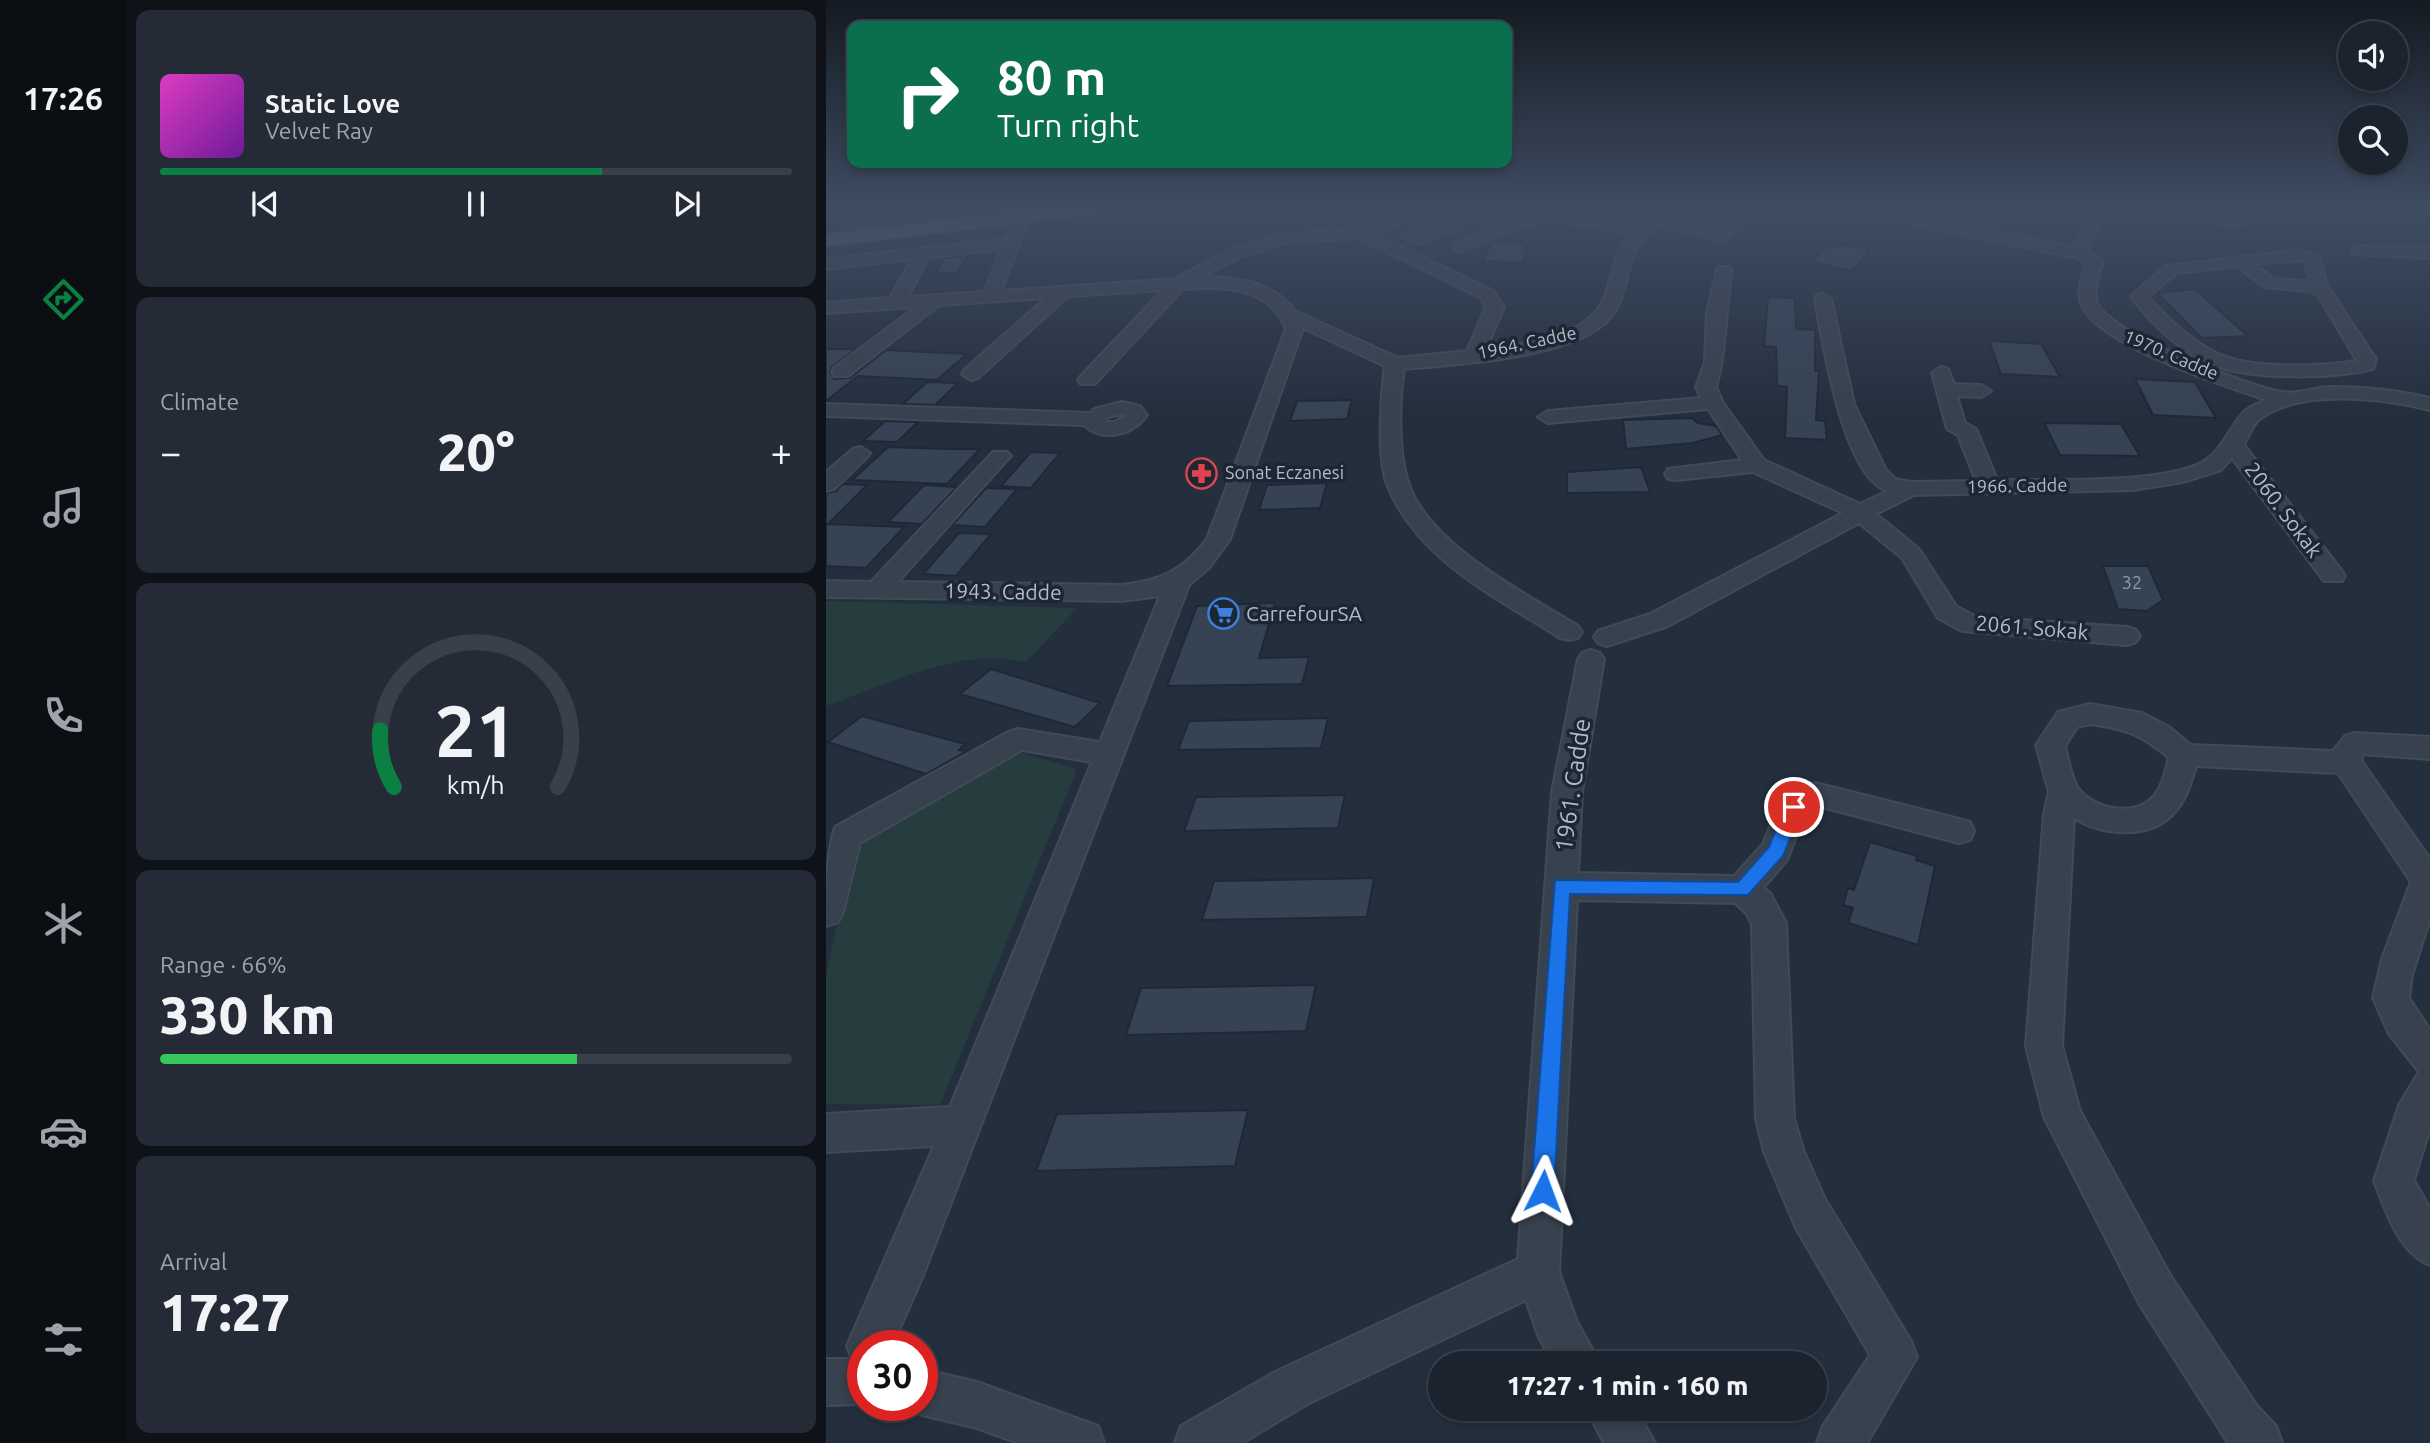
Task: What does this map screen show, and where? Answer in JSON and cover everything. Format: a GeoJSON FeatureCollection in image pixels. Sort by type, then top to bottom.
{"type":"FeatureCollection","features":[{"type":"Feature","properties":{"kind":"street"},"geometry":{"type":"LineString","coordinates":[[895,304],[911,275]]}},
{"type":"Feature","properties":{"kind":"street"},"geometry":{"type":"LineString","coordinates":[[990,298],[999,275]]}},
{"type":"Feature","properties":{"kind":"street"},"geometry":{"type":"LineString","coordinates":[[1088,380],[1179,283],[1193,275]]}},
{"type":"Feature","properties":{"kind":"street"},"geometry":{"type":"LineString","coordinates":[[1462,275],[1492,301],[1493,315],[1474,355]]}},
{"type":"Feature","properties":{"kind":"street","name":"1964. Cadde"},"geometry":{"type":"LineString","coordinates":[[1395,364],[1474,355],[1554,341],[1596,324],[1612,303],[1620,275]]}},
{"type":"Feature","properties":{"kind":"street"},"geometry":{"type":"LineString","coordinates":[[1675,474],[1756,466],[1713,402],[1706,387],[1714,362],[1716,312],[1723,275]]}},
{"type":"Feature","properties":{"kind":"street","name":"1970. Cadde"},"geometry":{"type":"LineString","coordinates":[[2093,275],[2088,302],[2097,317],[2113,330],[2152,350],[2283,399]]}},
{"type":"Feature","properties":{"kind":"street"},"geometry":{"type":"LineString","coordinates":[[2164,275],[2139,296],[2205,354],[2238,365],[2354,369],[2365,365],[2367,359],[2329,297],[2320,289],[2300,284],[2270,284],[2259,275]]}},
{"type":"Feature","properties":{"kind":"street"},"geometry":{"type":"LineString","coordinates":[[2316,275],[2320,289]]}},
{"type":"Feature","properties":{"kind":"street"},"geometry":{"type":"LineString","coordinates":[[826,308],[1179,283],[1230,283],[1251,287],[1284,304],[1294,329],[1218,539],[1201,563],[1178,581],[907,1263],[874,1330]]}},
{"type":"Feature","properties":{"kind":"street"},"geometry":{"type":"LineString","coordinates":[[971,374],[1064,291]]}},
{"type":"Feature","properties":{"kind":"street"},"geometry":{"type":"LineString","coordinates":[[1823,299],[1843,404],[1877,473],[1888,484],[1911,489]]}},
{"type":"Feature","properties":{"kind":"street"},"geometry":{"type":"LineString","coordinates":[[841,372],[933,302]]}},
{"type":"Feature","properties":{"kind":"street"},"geometry":{"type":"LineString","coordinates":[[1290,314],[1395,364],[1389,402],[1397,482],[1422,526],[1466,567],[1569,632],[1590,628],[1599,648]]}},
{"type":"Feature","properties":{"kind":"street"},"geometry":{"type":"LineString","coordinates":[[2305,368],[2328,393]]}},
{"type":"Feature","properties":{"kind":"street"},"geometry":{"type":"LineString","coordinates":[[1982,391],[1944,382],[1957,429],[1966,429],[1989,486]]}},
{"type":"Feature","properties":{"kind":"street","name":"1966. Cadde"},"geometry":{"type":"LineString","coordinates":[[1599,648],[1659,620],[1911,489],[2133,483],[2183,476],[2213,465],[2233,445],[2251,415],[2268,404],[2283,399],[2328,393],[2407,398],[2430,404]]}},
{"type":"Feature","properties":{"kind":"street"},"geometry":{"type":"LineString","coordinates":[[1548,417],[1713,402]]}},
{"type":"Feature","properties":{"kind":"street"},"geometry":{"type":"LineString","coordinates":[[826,410],[1094,419]]}},
{"type":"Feature","properties":{"kind":"street","name":"2060. Sokak"},"geometry":{"type":"LineString","coordinates":[[2233,445],[2333,576]]}},
{"type":"Feature","properties":{"kind":"street"},"geometry":{"type":"LineString","coordinates":[[826,484],[860,453]]}},
{"type":"Feature","properties":{"kind":"street"},"geometry":{"type":"LineString","coordinates":[[878,589],[1000,456]]}},
{"type":"Feature","properties":{"kind":"street","name":"2061. Sokak"},"geometry":{"type":"LineString","coordinates":[[1756,466],[1861,513],[1912,554],[1947,612],[1971,625],[2127,636]]}},
{"type":"Feature","properties":{"kind":"street","name":"1943. Cadde"},"geometry":{"type":"LineString","coordinates":[[826,589],[1121,593],[1152,590],[1178,581]]}},
{"type":"Feature","properties":{"kind":"street","name":"1961. Cadde"},"geometry":{"type":"LineString","coordinates":[[1570,1351],[1560,1335],[1538,1272],[1567,792],[1599,648]]}},
{"type":"Feature","properties":{"kind":"street"},"geometry":{"type":"LineString","coordinates":[[2184,755],[2178,780],[2162,807],[2140,820],[2105,817],[2081,809],[2064,792],[2050,745],[2068,719],[2090,714],[2132,720],[2159,734],[2184,755],[2347,757]]}},
{"type":"Feature","properties":{"kind":"street"},"geometry":{"type":"LineString","coordinates":[[826,912],[846,836],[1018,739],[1109,754]]}},
{"type":"Feature","properties":{"kind":"street"},"geometry":{"type":"LineString","coordinates":[[2347,757],[2355,743],[2430,748]]}},
{"type":"Feature","properties":{"kind":"street"},"geometry":{"type":"LineString","coordinates":[[2347,757],[2429,883],[2391,997],[2403,1022],[2430,1059]]}},
{"type":"Feature","properties":{"kind":"street"},"geometry":{"type":"LineString","coordinates":[[2064,792],[2059,814],[2045,1046],[2063,1117],[2155,1290],[2241,1422],[2259,1443]]}},
{"type":"Feature","properties":{"kind":"street"},"geometry":{"type":"LineString","coordinates":[[1742,890],[1776,851],[1794,807],[1815,794],[1959,831]]}},
{"type":"Feature","properties":{"kind":"street"},"geometry":{"type":"LineString","coordinates":[[1561,886],[1742,890],[1758,903],[1769,923],[1775,1119],[1781,1149],[1833,1258],[1880,1327],[1895,1357],[1840,1443]]}},
{"type":"Feature","properties":{"kind":"street"},"geometry":{"type":"LineString","coordinates":[[2430,1086],[2418,1105],[2394,1181],[2408,1213],[2430,1244]]}},
{"type":"Feature","properties":{"kind":"street"},"geometry":{"type":"LineString","coordinates":[[826,1133],[962,1125]]}},
{"type":"Feature","properties":{"kind":"street"},"geometry":{"type":"LineString","coordinates":[[1198,1443],[1291,1388],[1538,1272]]}},
{"type":"Feature","properties":{"kind":"street"},"geometry":{"type":"LineString","coordinates":[[938,1396],[976,1405],[1081,1443]]}},
{"type":"Feature","properties":{"kind":"street"},"geometry":{"type":"LineString","coordinates":[[1617,1421],[1632,1443]]}},
{"type":"Feature","properties":{"kind":"green space"},"geometry":{"type":"Polygon","coordinates":[[[826,601],[1077,608],[1026,662],[1001,658],[951,663],[899,678],[826,706],[826,601]]]}},
{"type":"Feature","properties":{"kind":"green space"},"geometry":{"type":"Polygon","coordinates":[[[1014,751],[1077,769],[940,1105],[826,1104],[826,975],[856,838],[1014,751]]]}},
{"type":"Feature","properties":{"kind":"building"},"geometry":{"type":"Polygon","coordinates":[[[2195,289],[2248,336],[2202,338],[2157,293],[2195,289]]]}},
{"type":"Feature","properties":{"kind":"building"},"geometry":{"type":"Polygon","coordinates":[[[1768,297],[1795,298],[1796,329],[1815,330],[1815,371],[1819,371],[1816,420],[1825,421],[1827,440],[1785,438],[1787,387],[1777,386],[1776,347],[1764,346],[1768,297]]]}},
{"type":"Feature","properties":{"kind":"building"},"geometry":{"type":"Polygon","coordinates":[[[1989,341],[2041,344],[2060,377],[2001,374],[1989,341]]]}},
{"type":"Feature","properties":{"kind":"building"},"geometry":{"type":"Polygon","coordinates":[[[826,349],[856,349],[832,367],[830,373],[834,379],[850,378],[886,350],[967,354],[937,380],[858,376],[826,401],[826,349]]]}},
{"type":"Feature","properties":{"kind":"building"},"geometry":{"type":"Polygon","coordinates":[[[2135,379],[2195,382],[2216,418],[2153,415],[2135,379]]]}},
{"type":"Feature","properties":{"kind":"building"},"geometry":{"type":"Polygon","coordinates":[[[927,382],[958,383],[935,405],[903,404],[927,382]]]}},
{"type":"Feature","properties":{"kind":"building"},"geometry":{"type":"Polygon","coordinates":[[[1352,400],[1347,419],[1290,421],[1297,401],[1352,400]]]}},
{"type":"Feature","properties":{"kind":"building"},"geometry":{"type":"Polygon","coordinates":[[[1692,418],[1698,423],[1716,426],[1722,435],[1693,443],[1626,449],[1623,420],[1692,418]]]}},
{"type":"Feature","properties":{"kind":"building"},"geometry":{"type":"Polygon","coordinates":[[[885,421],[918,422],[897,442],[863,441],[885,421]]]}},
{"type":"Feature","properties":{"kind":"building"},"geometry":{"type":"Polygon","coordinates":[[[2044,423],[2121,424],[2140,456],[2060,455],[2044,423]]]}},
{"type":"Feature","properties":{"kind":"building"},"geometry":{"type":"Polygon","coordinates":[[[888,447],[980,449],[947,484],[852,480],[888,447]]]}},
{"type":"Feature","properties":{"kind":"building"},"geometry":{"type":"Polygon","coordinates":[[[1031,452],[1060,453],[1031,488],[1001,486],[1031,452]]]}},
{"type":"Feature","properties":{"kind":"building"},"geometry":{"type":"Polygon","coordinates":[[[1641,467],[1650,492],[1567,493],[1567,472],[1641,467]]]}},
{"type":"Feature","properties":{"kind":"building"},"geometry":{"type":"Polygon","coordinates":[[[1327,483],[1320,508],[1259,510],[1267,485],[1327,483]]]}},
{"type":"Feature","properties":{"kind":"building"},"geometry":{"type":"Polygon","coordinates":[[[842,484],[867,485],[828,524],[904,527],[866,568],[826,566],[826,493],[836,491],[842,484]]]}},
{"type":"Feature","properties":{"kind":"building"},"geometry":{"type":"Polygon","coordinates":[[[924,485],[957,487],[922,524],[888,522],[924,485]]]}},
{"type":"Feature","properties":{"kind":"building"},"geometry":{"type":"Polygon","coordinates":[[[986,488],[1017,489],[985,527],[952,525],[986,488]]]}},
{"type":"Feature","properties":{"kind":"building"},"geometry":{"type":"Polygon","coordinates":[[[959,533],[991,534],[956,576],[923,574],[959,533]]]}},
{"type":"Feature","properties":{"kind":"building"},"geometry":{"type":"Polygon","coordinates":[[[2103,566],[2148,566],[2163,600],[2147,611],[2118,609],[2103,566]]]}},
{"type":"Feature","properties":{"kind":"building"},"geometry":{"type":"Polygon","coordinates":[[[1275,603],[1259,658],[1309,657],[1302,684],[1167,686],[1197,606],[1275,603]]]}},
{"type":"Feature","properties":{"kind":"building"},"geometry":{"type":"Polygon","coordinates":[[[991,669],[1100,703],[1075,727],[960,694],[991,669]]]}},
{"type":"Feature","properties":{"kind":"building"},"geometry":{"type":"Polygon","coordinates":[[[862,716],[965,744],[959,750],[967,751],[926,774],[828,742],[862,716]]]}},
{"type":"Feature","properties":{"kind":"building"},"geometry":{"type":"Polygon","coordinates":[[[1328,718],[1321,748],[1178,750],[1189,721],[1328,718]]]}},
{"type":"Feature","properties":{"kind":"building"},"geometry":{"type":"Polygon","coordinates":[[[1345,795],[1338,828],[1184,831],[1196,797],[1345,795]]]}},
{"type":"Feature","properties":{"kind":"building"},"geometry":{"type":"Polygon","coordinates":[[[1870,842],[1917,856],[1916,860],[1935,866],[1918,945],[1848,923],[1853,908],[1843,905],[1848,888],[1854,890],[1870,842]]]}},
{"type":"Feature","properties":{"kind":"building"},"geometry":{"type":"Polygon","coordinates":[[[1374,878],[1367,917],[1202,920],[1214,881],[1374,878]]]}},
{"type":"Feature","properties":{"kind":"building"},"geometry":{"type":"Polygon","coordinates":[[[1316,985],[1306,1031],[1126,1035],[1141,988],[1316,985]]]}},
{"type":"Feature","properties":{"kind":"building"},"geometry":{"type":"Polygon","coordinates":[[[1248,1110],[1235,1166],[1036,1171],[1057,1114],[1248,1110]]]}},
{"type":"Feature","properties":{"kind":"place","name":"Sonat Eczanesi"},"geometry":{"type":"Point","coordinates":[1202,473]}},
{"type":"Feature","properties":{"kind":"place","name":"CarrefourSA"},"geometry":{"type":"Point","coordinates":[1223,614]}},
{"type":"Feature","properties":{"kind":"route"},"geometry":{"type":"LineString","coordinates":[[1543,1191],[1561,886],[1742,890],[1776,851],[1794,807]]}}]}
